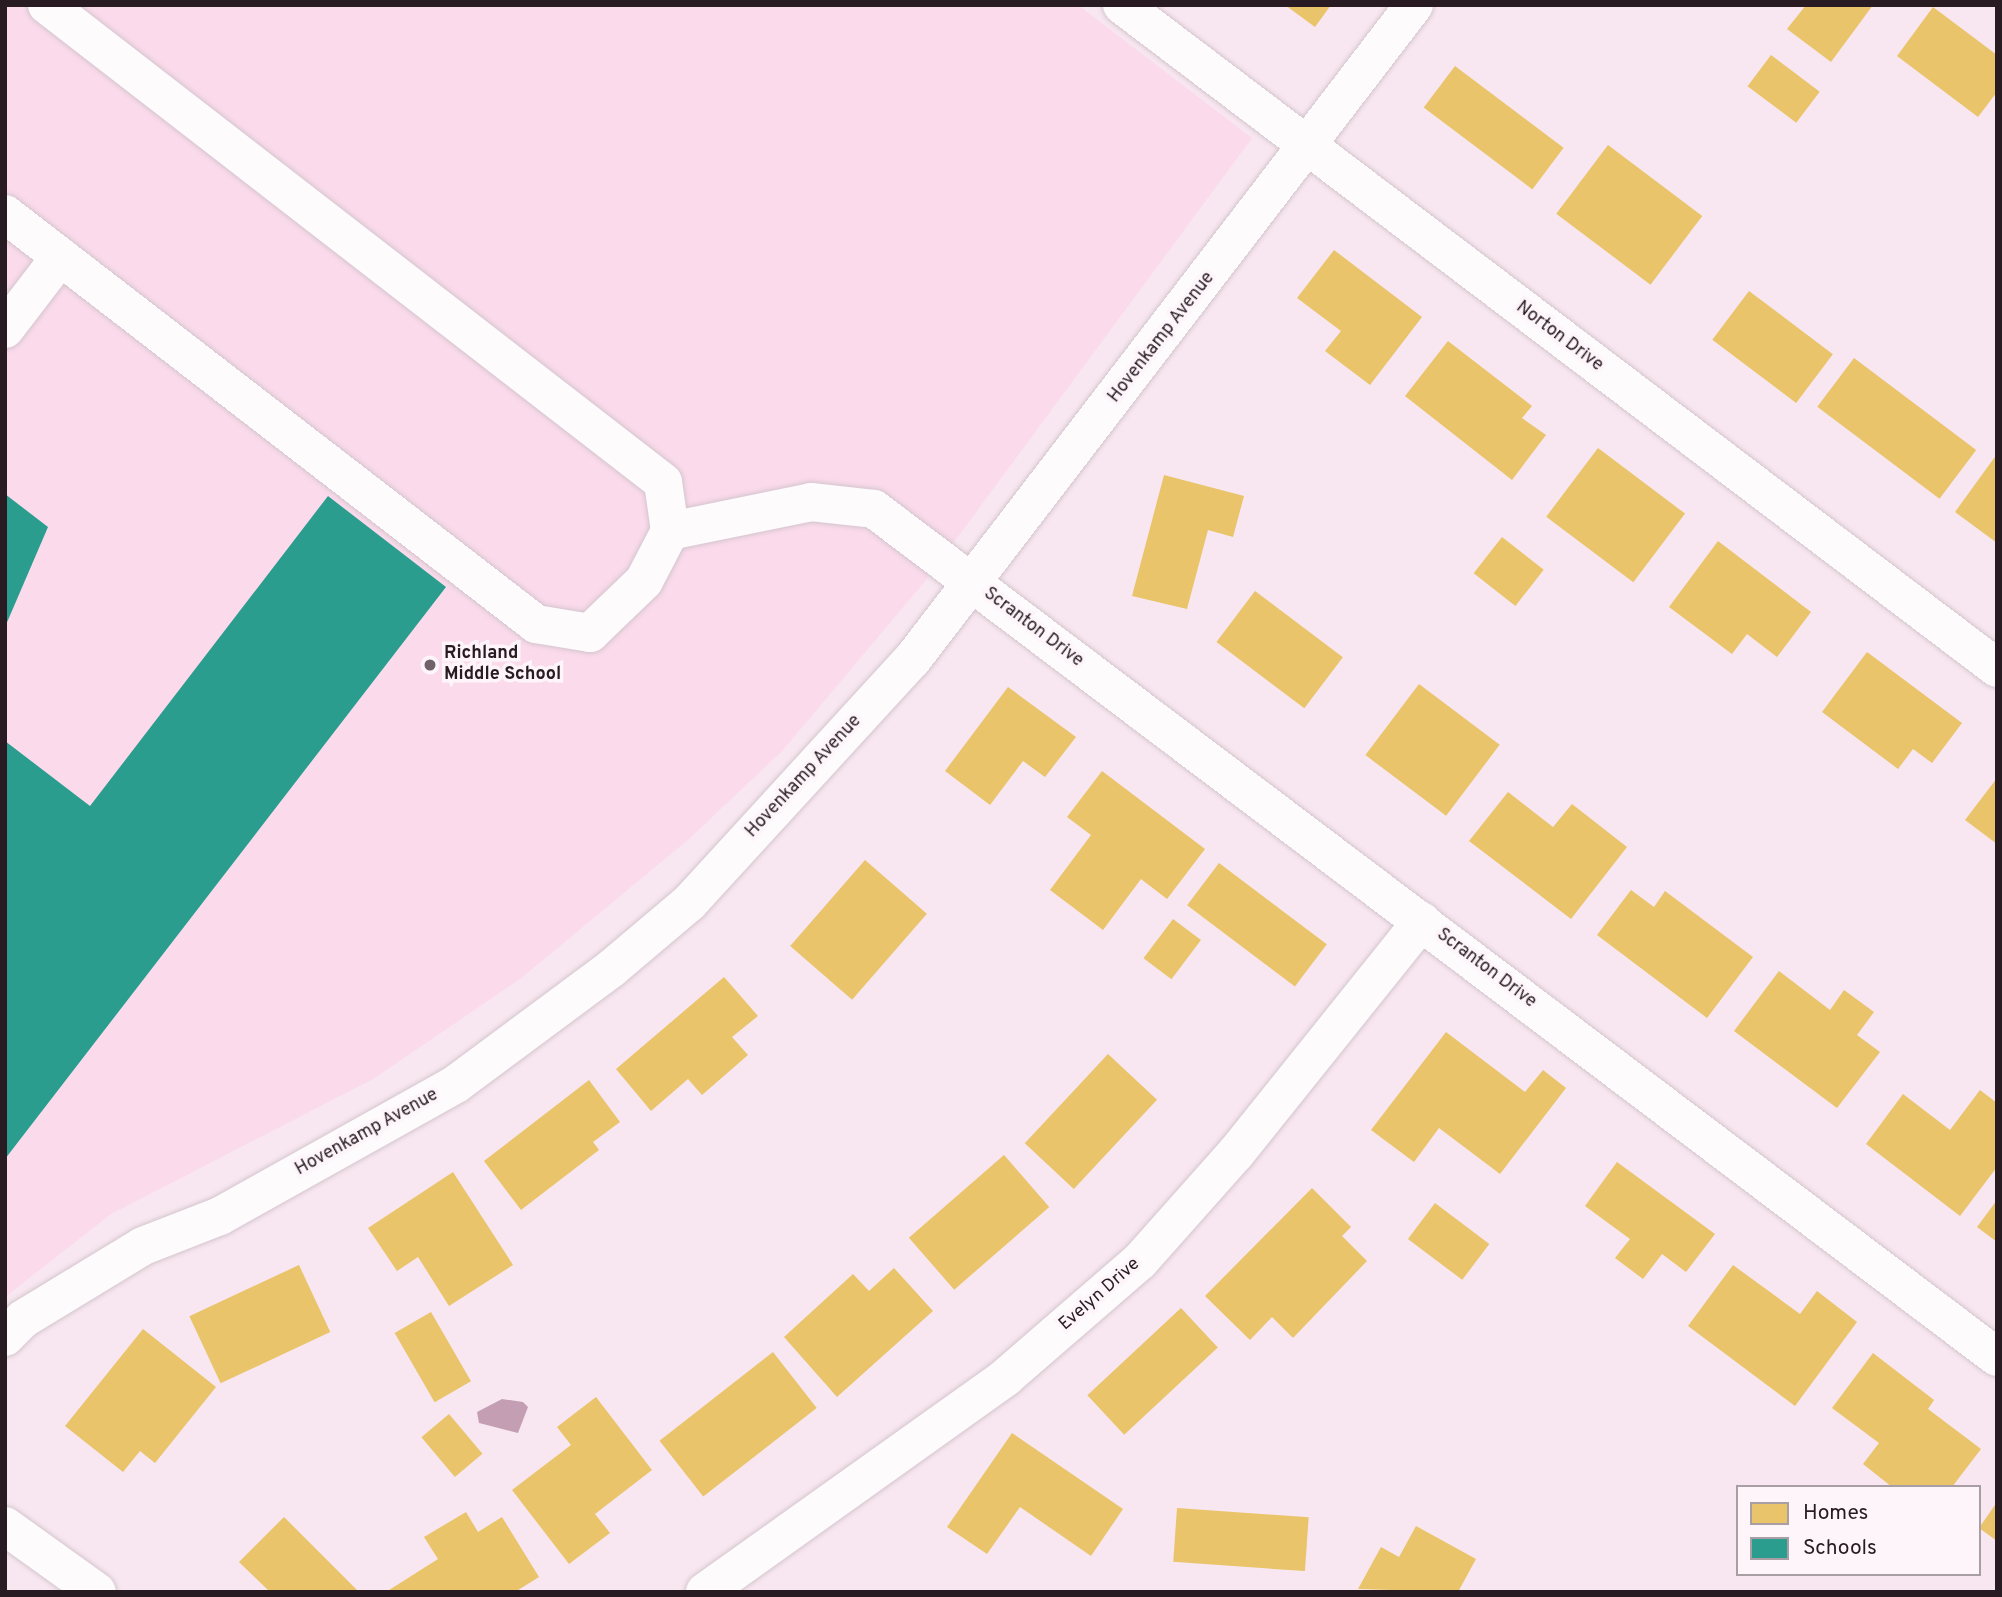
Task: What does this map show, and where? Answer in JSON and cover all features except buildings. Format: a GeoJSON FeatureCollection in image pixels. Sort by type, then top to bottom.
{"type":"FeatureCollection","features":[{"type":"Feature","properties":{"kind":"street"},"geometry":{"type":"LineString","coordinates":[[5,214],[536,624],[590,633],[644,581],[670,530],[663,482],[47,5]]}},
{"type":"Feature","properties":{"kind":"street","name":"Norton Drive"},"geometry":{"type":"LineString","coordinates":[[1122,5],[1997,668]]}},
{"type":"Feature","properties":{"kind":"street","name":"Hovenkamp Avenue"},"geometry":{"type":"LineString","coordinates":[[5,1337],[23,1319],[143,1246],[220,1216],[456,1084],[612,968],[689,903],[912,660],[1308,148],[1414,5]]}},
{"type":"Feature","properties":{"kind":"street"},"geometry":{"type":"LineString","coordinates":[[5,329],[60,257]]}},
{"type":"Feature","properties":{"kind":"street","name":"Scranton Drive"},"geometry":{"type":"LineString","coordinates":[[670,530],[811,502],[874,509],[1997,1357]]}},
{"type":"Feature","properties":{"kind":"street","name":"Evelyn Drive"},"geometry":{"type":"LineString","coordinates":[[705,1592],[1006,1377],[1140,1261],[1236,1153],[1422,921]]}},
{"type":"Feature","properties":{"kind":"street"},"geometry":{"type":"LineString","coordinates":[[5,1526],[97,1592]]}},
{"type":"Feature","properties":{"kind":"shaded area","name":"Richland Middle School"},"geometry":{"type":"Polygon","coordinates":[[[5,5],[1078,5],[1252,138],[926,580],[782,751],[689,839],[520,979],[373,1079],[111,1214],[5,1297],[5,5]]]}},
{"type":"Feature","properties":{"kind":"shaded area"},"geometry":{"type":"Polygon","coordinates":[[[502,1399],[523,1402],[528,1407],[518,1433],[479,1423],[477,1412],[502,1399]]]}},
{"type":"Feature","properties":{"kind":"place","name":"Richland Middle School"},"geometry":{"type":"Point","coordinates":[430,665]}}]}
